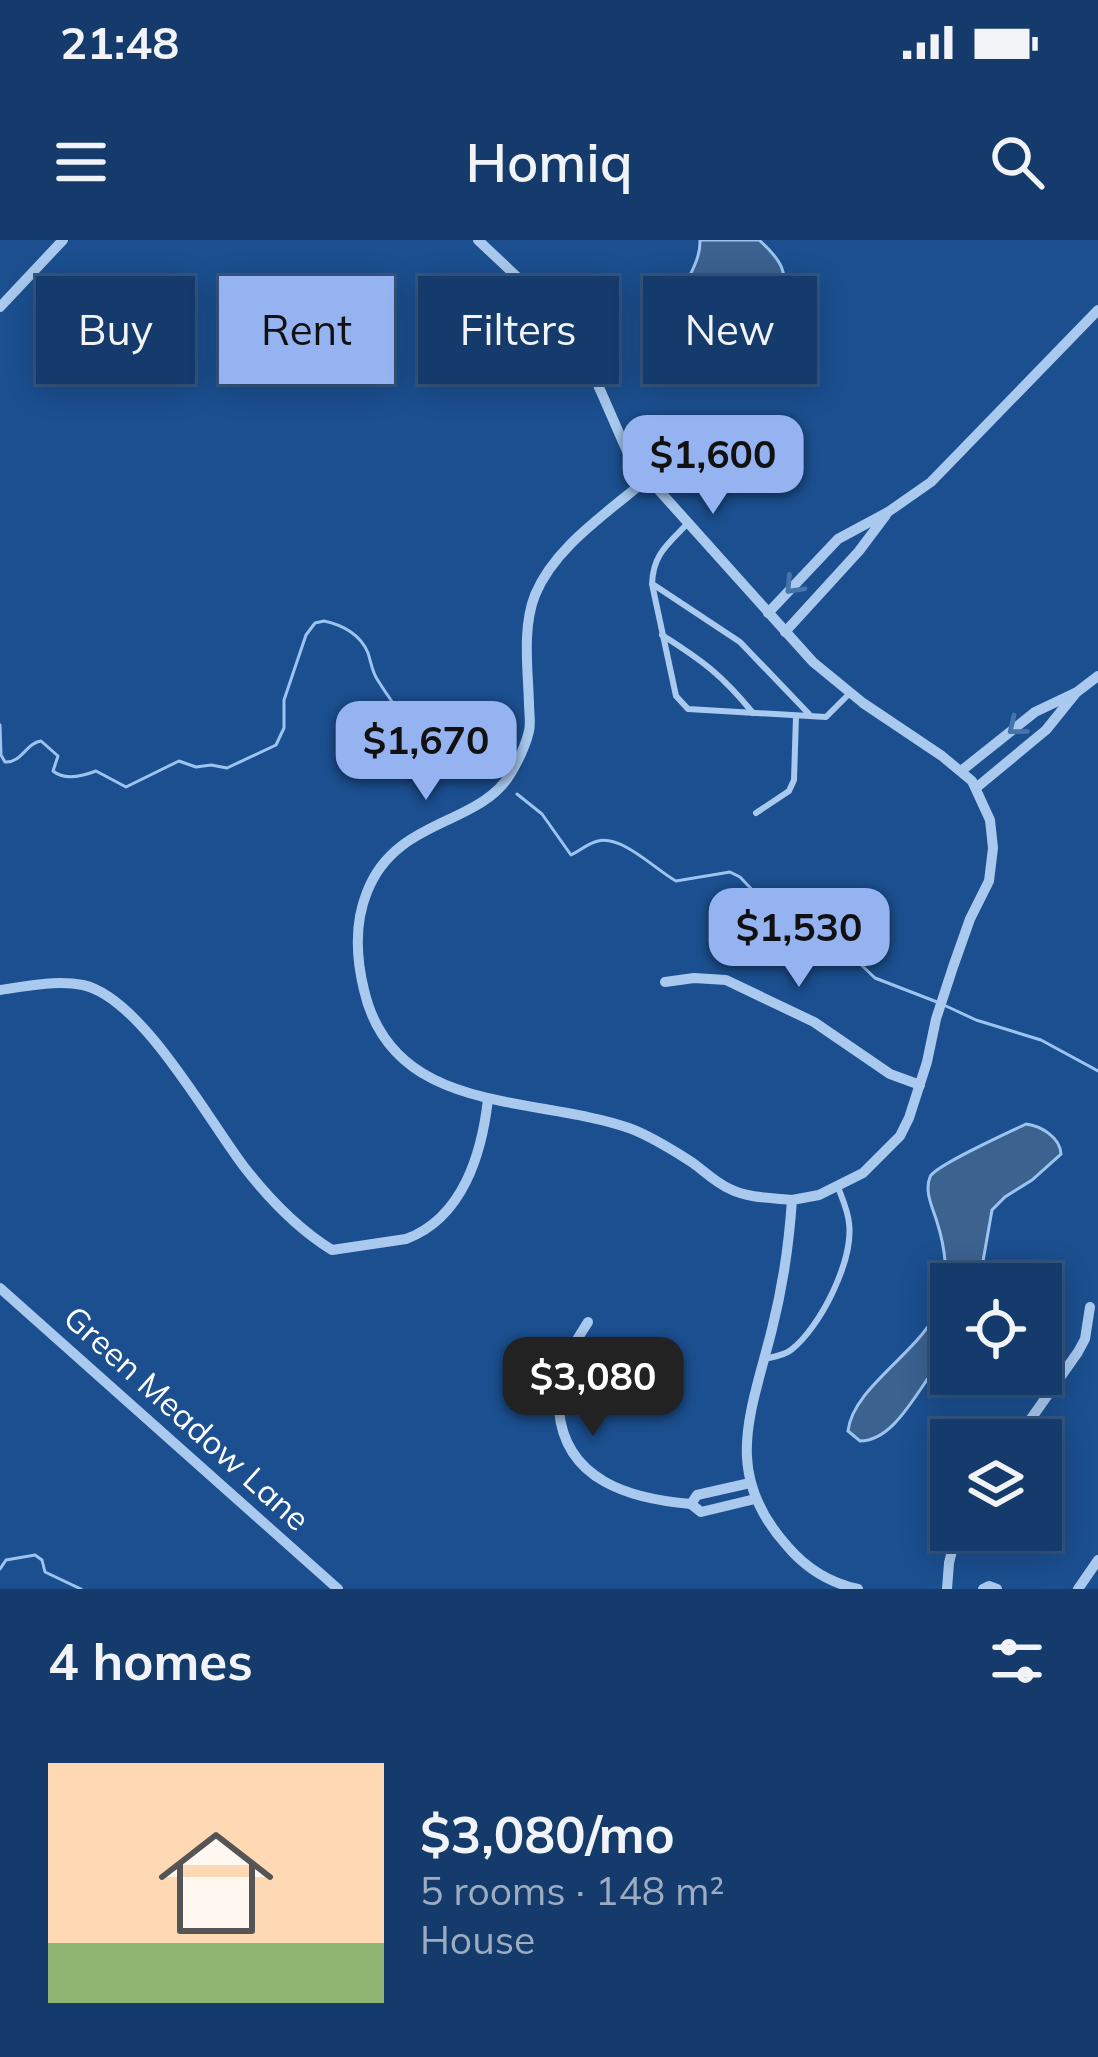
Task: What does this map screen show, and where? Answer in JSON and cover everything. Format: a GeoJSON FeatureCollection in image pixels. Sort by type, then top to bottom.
{"type":"FeatureCollection","features":[{"type":"Feature","properties":{"kind":"street"},"geometry":{"type":"LineString","coordinates":[[0,308],[64,240]]}},
{"type":"Feature","properties":{"kind":"street"},"geometry":{"type":"LineString","coordinates":[[478,240],[568,326],[630,458],[648,478],[688,524],[813,662],[961,771],[974,784],[990,820],[992,871],[953,967],[920,1085],[900,1136],[863,1173],[820,1195],[792,1200],[734,1191],[632,1129],[454,1091],[401,1057],[368,1007],[362,983],[359,915],[369,886],[387,858],[411,837],[476,804],[508,777],[529,730],[529,614],[536,594],[551,566],[573,543],[648,478]]}},
{"type":"Feature","properties":{"kind":"street"},"geometry":{"type":"LineString","coordinates":[[768,613],[838,538],[931,482],[1098,310]]}},
{"type":"Feature","properties":{"kind":"street"},"geometry":{"type":"LineString","coordinates":[[784,632],[859,551],[888,512]]}},
{"type":"Feature","properties":{"kind":"street"},"geometry":{"type":"LineString","coordinates":[[961,771],[1035,712],[1098,676]]}},
{"type":"Feature","properties":{"kind":"street"},"geometry":{"type":"LineString","coordinates":[[974,784],[1046,730],[1077,692]]}},
{"type":"Feature","properties":{"kind":"street"},"geometry":{"type":"LineString","coordinates":[[665,982],[726,980],[814,1022],[890,1074],[920,1085]]}},
{"type":"Feature","properties":{"kind":"street"},"geometry":{"type":"LineString","coordinates":[[0,990],[83,986],[125,1009],[155,1040],[270,1198],[332,1250],[406,1239],[439,1220],[461,1194],[472,1167],[488,1099]]}},
{"type":"Feature","properties":{"kind":"street"},"geometry":{"type":"LineString","coordinates":[[792,1200],[786,1268],[748,1426],[750,1483],[778,1536],[797,1558],[840,1585],[859,1589]]}},
{"type":"Feature","properties":{"kind":"street","name":"Green Meadow Lane"},"geometry":{"type":"LineString","coordinates":[[0,1288],[338,1589]]}},
{"type":"Feature","properties":{"kind":"street"},"geometry":{"type":"LineString","coordinates":[[1031,1419],[1085,1339],[1090,1306]]}},
{"type":"Feature","properties":{"kind":"street"},"geometry":{"type":"LineString","coordinates":[[588,1322],[560,1374],[559,1417],[581,1465],[609,1485],[657,1502],[691,1504],[700,1512],[755,1499]]}},
{"type":"Feature","properties":{"kind":"street"},"geometry":{"type":"LineString","coordinates":[[691,1504],[697,1495],[750,1483]]}},
{"type":"Feature","properties":{"kind":"street"},"geometry":{"type":"LineString","coordinates":[[947,1589],[952,1551]]}},
{"type":"Feature","properties":{"kind":"street"},"geometry":{"type":"LineString","coordinates":[[1078,1589],[1098,1560]]}},
{"type":"Feature","properties":{"kind":"street"},"geometry":{"type":"LineString","coordinates":[[983,1589],[997,1589]]}},
{"type":"Feature","properties":{"kind":"lane"},"geometry":{"type":"LineString","coordinates":[[688,524],[652,566],[676,696],[688,709],[826,718],[850,693]]}},
{"type":"Feature","properties":{"kind":"lane"},"geometry":{"type":"LineString","coordinates":[[652,584],[740,642],[812,717]]}},
{"type":"Feature","properties":{"kind":"lane"},"geometry":{"type":"LineString","coordinates":[[662,635],[728,682],[753,713]]}},
{"type":"Feature","properties":{"kind":"lane"},"geometry":{"type":"LineString","coordinates":[[756,814],[790,791],[796,716]]}},
{"type":"Feature","properties":{"kind":"lane"},"geometry":{"type":"LineString","coordinates":[[764,1359],[791,1350],[837,1285],[850,1234],[838,1187]]}},
{"type":"Feature","properties":{"kind":"water"},"geometry":{"type":"Polygon","coordinates":[[[700,240],[759,240],[778,261],[784,276],[689,276],[700,240]]]}},
{"type":"Feature","properties":{"kind":"water"},"geometry":{"type":"Polygon","coordinates":[[[1026,1124],[1049,1133],[1061,1154],[992,1210],[983,1263],[945,1263],[928,1183],[935,1172],[1026,1124]]]}},
{"type":"Feature","properties":{"kind":"water"},"geometry":{"type":"Polygon","coordinates":[[[930,1323],[930,1376],[899,1419],[874,1438],[860,1441],[848,1431],[862,1399],[930,1323]]]}},
{"type":"Feature","properties":{"kind":"waterway"},"geometry":{"type":"LineString","coordinates":[[0,725],[5,762],[41,741],[58,756],[53,771],[63,776],[96,771],[126,787],[179,761],[227,768],[276,745],[284,728],[284,700],[306,635],[315,623],[324,621],[361,641],[375,676],[441,761],[485,772]]}},
{"type":"Feature","properties":{"kind":"waterway"},"geometry":{"type":"LineString","coordinates":[[517,794],[542,814],[571,855],[594,842],[607,841],[628,848],[676,881],[730,872],[758,896],[835,940],[875,978],[937,1002]]}},
{"type":"Feature","properties":{"kind":"waterway"},"geometry":{"type":"LineString","coordinates":[[946,1006],[1041,1040],[1098,1071]]}},
{"type":"Feature","properties":{"kind":"waterway"},"geometry":{"type":"LineString","coordinates":[[0,1569],[6,1560],[35,1555],[45,1572],[81,1589]]}}]}
